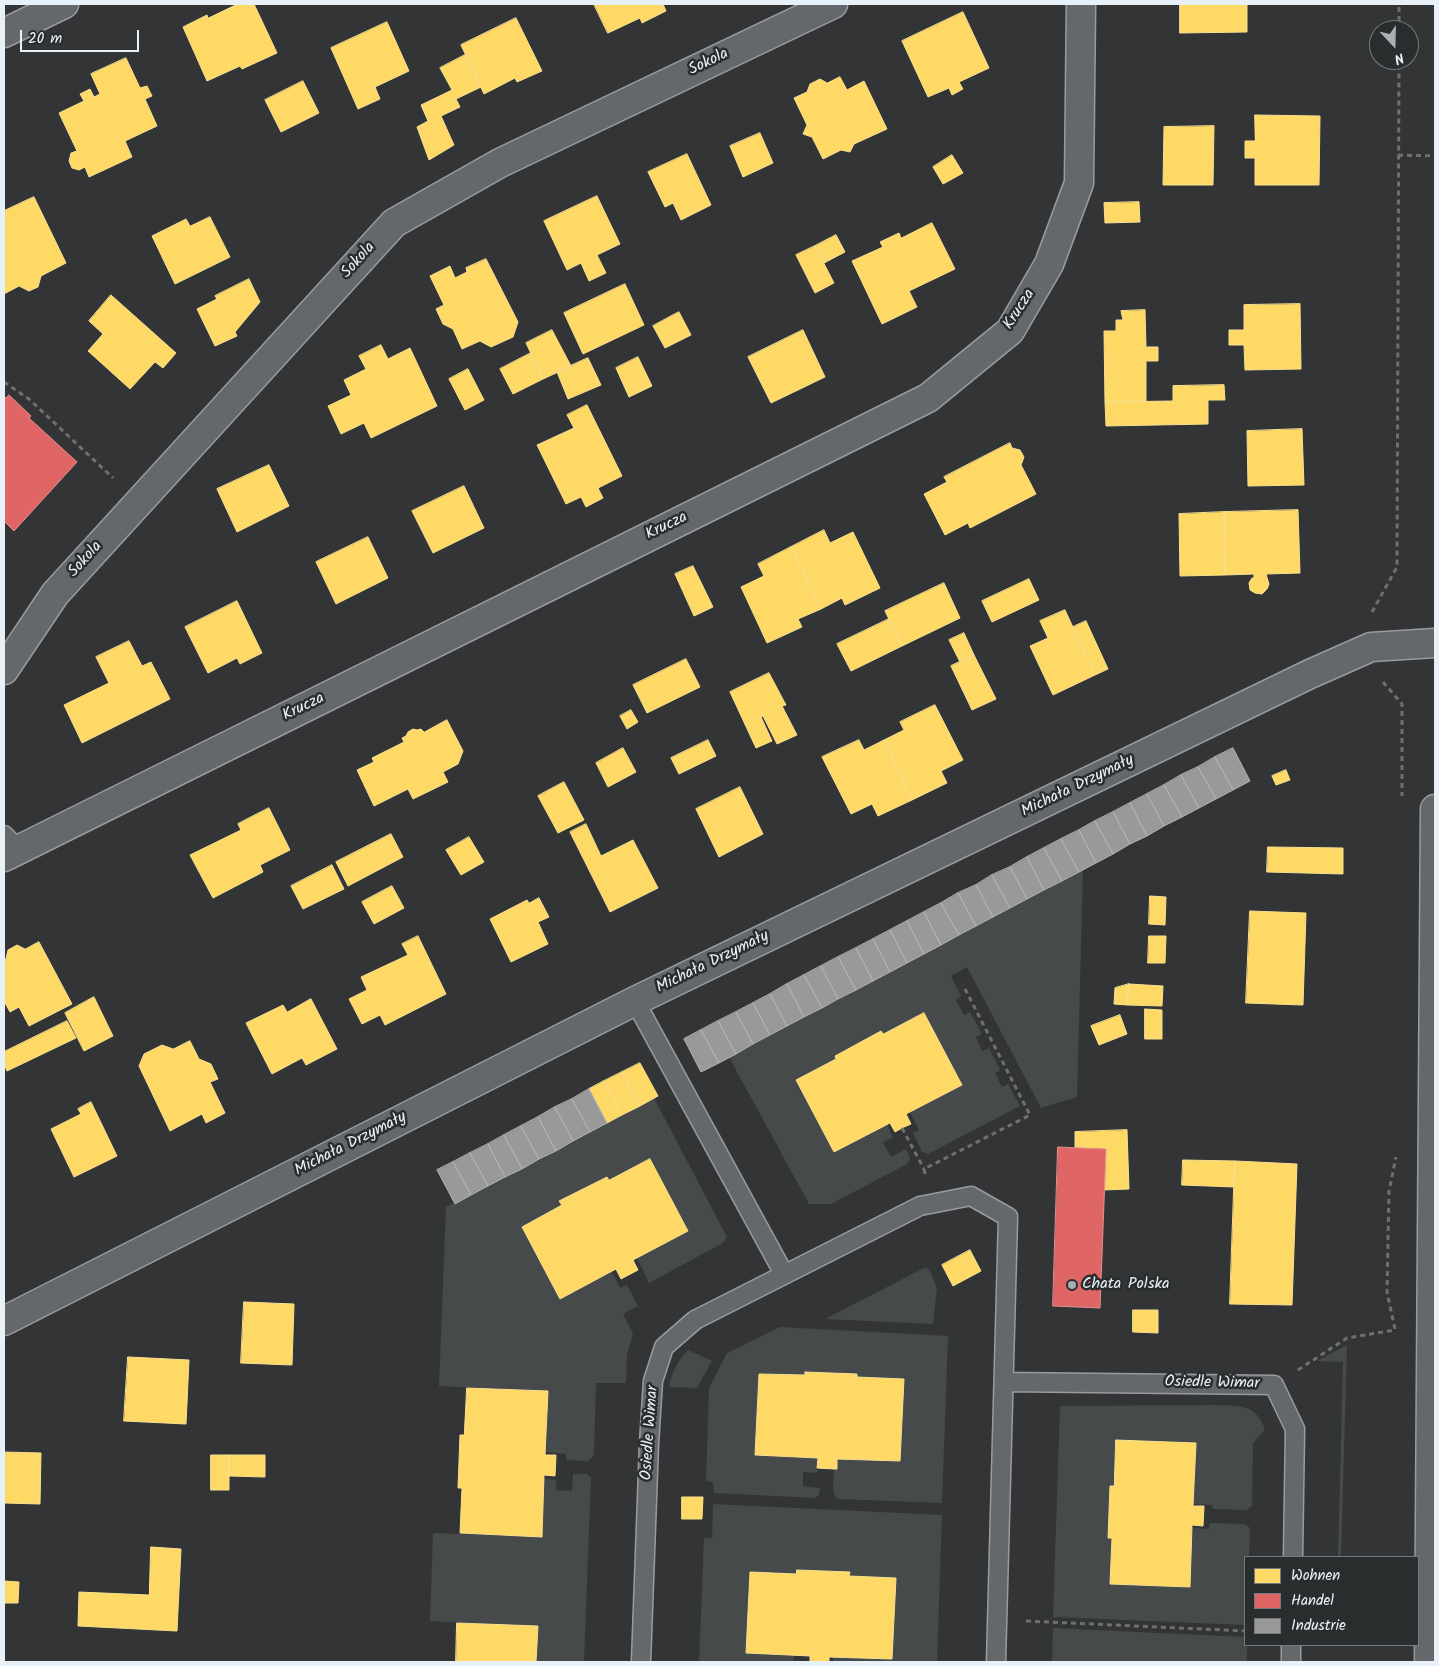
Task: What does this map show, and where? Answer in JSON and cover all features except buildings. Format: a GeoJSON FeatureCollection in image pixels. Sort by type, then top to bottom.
{"type":"FeatureCollection","features":[{"type":"Feature","properties":{"kind":"street"},"geometry":{"type":"LineString","coordinates":[[4,33],[64,4]]}},
{"type":"Feature","properties":{"kind":"street","name":"Sokola"},"geometry":{"type":"LineString","coordinates":[[4,670],[55,594],[394,224],[500,163],[833,4]]}},
{"type":"Feature","properties":{"kind":"street","name":"Krucza"},"geometry":{"type":"LineString","coordinates":[[9,847],[928,398],[1010,331],[1049,264],[1078,183],[1081,4]]}},
{"type":"Feature","properties":{"kind":"street","name":"Michała Drzymały"},"geometry":{"type":"LineString","coordinates":[[4,1320],[635,1001],[1310,674],[1371,647],[1435,643]]}},
{"type":"Feature","properties":{"kind":"street"},"geometry":{"type":"LineString","coordinates":[[1429,1662],[1435,809]]}},
{"type":"Feature","properties":{"kind":"lane"},"geometry":{"type":"LineString","coordinates":[[635,1001],[784,1274]]}},
{"type":"Feature","properties":{"kind":"lane","name":"Osiedle Wimar"},"geometry":{"type":"LineString","coordinates":[[641,1662],[653,1381],[664,1347],[695,1320],[920,1206],[972,1196],[1008,1217],[996,1662]]}},
{"type":"Feature","properties":{"kind":"lane","name":"Osiedle Wimar"},"geometry":{"type":"LineString","coordinates":[[1004,1382],[1274,1385],[1295,1429],[1293,1556]]}},
{"type":"Feature","properties":{"kind":"lane"},"geometry":{"type":"LineString","coordinates":[[1291,1646],[1291,1662]]}},
{"type":"Feature","properties":{"kind":"path"},"geometry":{"type":"LineString","coordinates":[[1399,4],[1399,20]]}},
{"type":"Feature","properties":{"kind":"path"},"geometry":{"type":"LineString","coordinates":[[1371,647],[1367,622],[1397,567],[1399,70]]}},
{"type":"Feature","properties":{"kind":"path"},"geometry":{"type":"LineString","coordinates":[[1398,155],[1435,156]]}},
{"type":"Feature","properties":{"kind":"path"},"geometry":{"type":"LineString","coordinates":[[4,382],[29,399],[139,503]]}},
{"type":"Feature","properties":{"kind":"path"},"geometry":{"type":"LineString","coordinates":[[924,1169],[1030,1115],[963,985]]}},
{"type":"Feature","properties":{"kind":"path"},"geometry":{"type":"LineString","coordinates":[[902,1128],[924,1169],[930,1204]]}},
{"type":"Feature","properties":{"kind":"path"},"geometry":{"type":"LineString","coordinates":[[1274,1385],[1347,1338],[1395,1330],[1387,1292],[1389,1191],[1396,1155]]}},
{"type":"Feature","properties":{"kind":"path"},"geometry":{"type":"LineString","coordinates":[[998,1620],[1244,1631]]}},
{"type":"Feature","properties":{"kind":"shaded area"},"geometry":{"type":"Polygon","coordinates":[[[1083,869],[1077,1097],[1041,1108],[967,967],[951,976],[961,996],[956,1000],[964,1015],[970,1012],[982,1034],[976,1037],[982,1051],[989,1048],[1000,1070],[995,1073],[1002,1087],[1008,1084],[1020,1106],[928,1154],[922,1152],[913,1133],[919,1130],[910,1112],[962,1085],[881,1031],[835,1055],[836,1059],[796,1081],[834,1152],[887,1124],[893,1138],[883,1142],[891,1157],[906,1149],[910,1158],[907,1164],[831,1204],[809,1204],[729,1057],[1083,869]]]}},
{"type":"Feature","properties":{"kind":"shaded area"},"geometry":{"type":"Polygon","coordinates":[[[654,1098],[727,1237],[723,1243],[649,1283],[637,1258],[688,1231],[649,1159],[609,1180],[607,1177],[560,1201],[562,1205],[522,1227],[560,1299],[612,1272],[620,1288],[627,1285],[638,1306],[623,1314],[633,1334],[627,1354],[626,1383],[596,1383],[594,1455],[588,1461],[566,1460],[566,1454],[546,1452],[547,1391],[439,1386],[446,1207],[654,1098]]]}},
{"type":"Feature","properties":{"kind":"shaded area"},"geometry":{"type":"Polygon","coordinates":[[[924,1268],[929,1269],[937,1288],[933,1324],[825,1319],[924,1268]]]}},
{"type":"Feature","properties":{"kind":"shaded area"},"geometry":{"type":"Polygon","coordinates":[[[780,1327],[948,1336],[942,1503],[838,1499],[834,1493],[834,1469],[837,1468],[837,1459],[900,1461],[904,1380],[857,1377],[857,1374],[805,1372],[805,1375],[759,1374],[755,1455],[818,1458],[817,1473],[803,1472],[803,1486],[820,1488],[819,1495],[814,1498],[714,1493],[713,1482],[706,1481],[709,1388],[727,1353],[780,1327]]]}},
{"type":"Feature","properties":{"kind":"shaded area"},"geometry":{"type":"Polygon","coordinates":[[[1347,1345],[1341,1556],[1338,1556],[1343,1362],[1317,1361],[1347,1345]]]}},
{"type":"Feature","properties":{"kind":"shaded area"},"geometry":{"type":"Polygon","coordinates":[[[688,1350],[712,1361],[697,1388],[669,1387],[676,1367],[688,1350]]]}},
{"type":"Feature","properties":{"kind":"shaded area"},"geometry":{"type":"Polygon","coordinates":[[[1060,1406],[1240,1406],[1247,1408],[1257,1415],[1265,1430],[1253,1443],[1252,1506],[1246,1510],[1213,1509],[1212,1505],[1193,1504],[1196,1443],[1114,1486],[1110,1486],[1108,1537],[1112,1538],[1110,1584],[1189,1587],[1192,1528],[1209,1529],[1210,1523],[1245,1524],[1250,1528],[1249,1556],[1244,1556],[1244,1625],[1053,1617],[1060,1406]]]}},
{"type":"Feature","properties":{"kind":"shaded area"},"geometry":{"type":"Polygon","coordinates":[[[573,1474],[587,1474],[591,1478],[584,1662],[536,1662],[538,1627],[430,1621],[433,1533],[542,1537],[544,1479],[556,1480],[556,1490],[572,1491],[573,1474]]]}},
{"type":"Feature","properties":{"kind":"shaded area"},"geometry":{"type":"Polygon","coordinates":[[[713,1504],[942,1515],[937,1662],[833,1662],[833,1657],[892,1659],[896,1578],[849,1576],[849,1572],[797,1570],[746,1653],[794,1656],[793,1662],[699,1662],[704,1538],[712,1538],[713,1504]]]}},
{"type":"Feature","properties":{"kind":"shaded area"},"geometry":{"type":"Polygon","coordinates":[[[1053,1628],[1244,1637],[1244,1646],[1247,1646],[1247,1662],[1052,1662],[1053,1628]]]}},
{"type":"Feature","properties":{"kind":"place","name":"Chata Polska"},"geometry":{"type":"Point","coordinates":[1072,1285]}}]}
